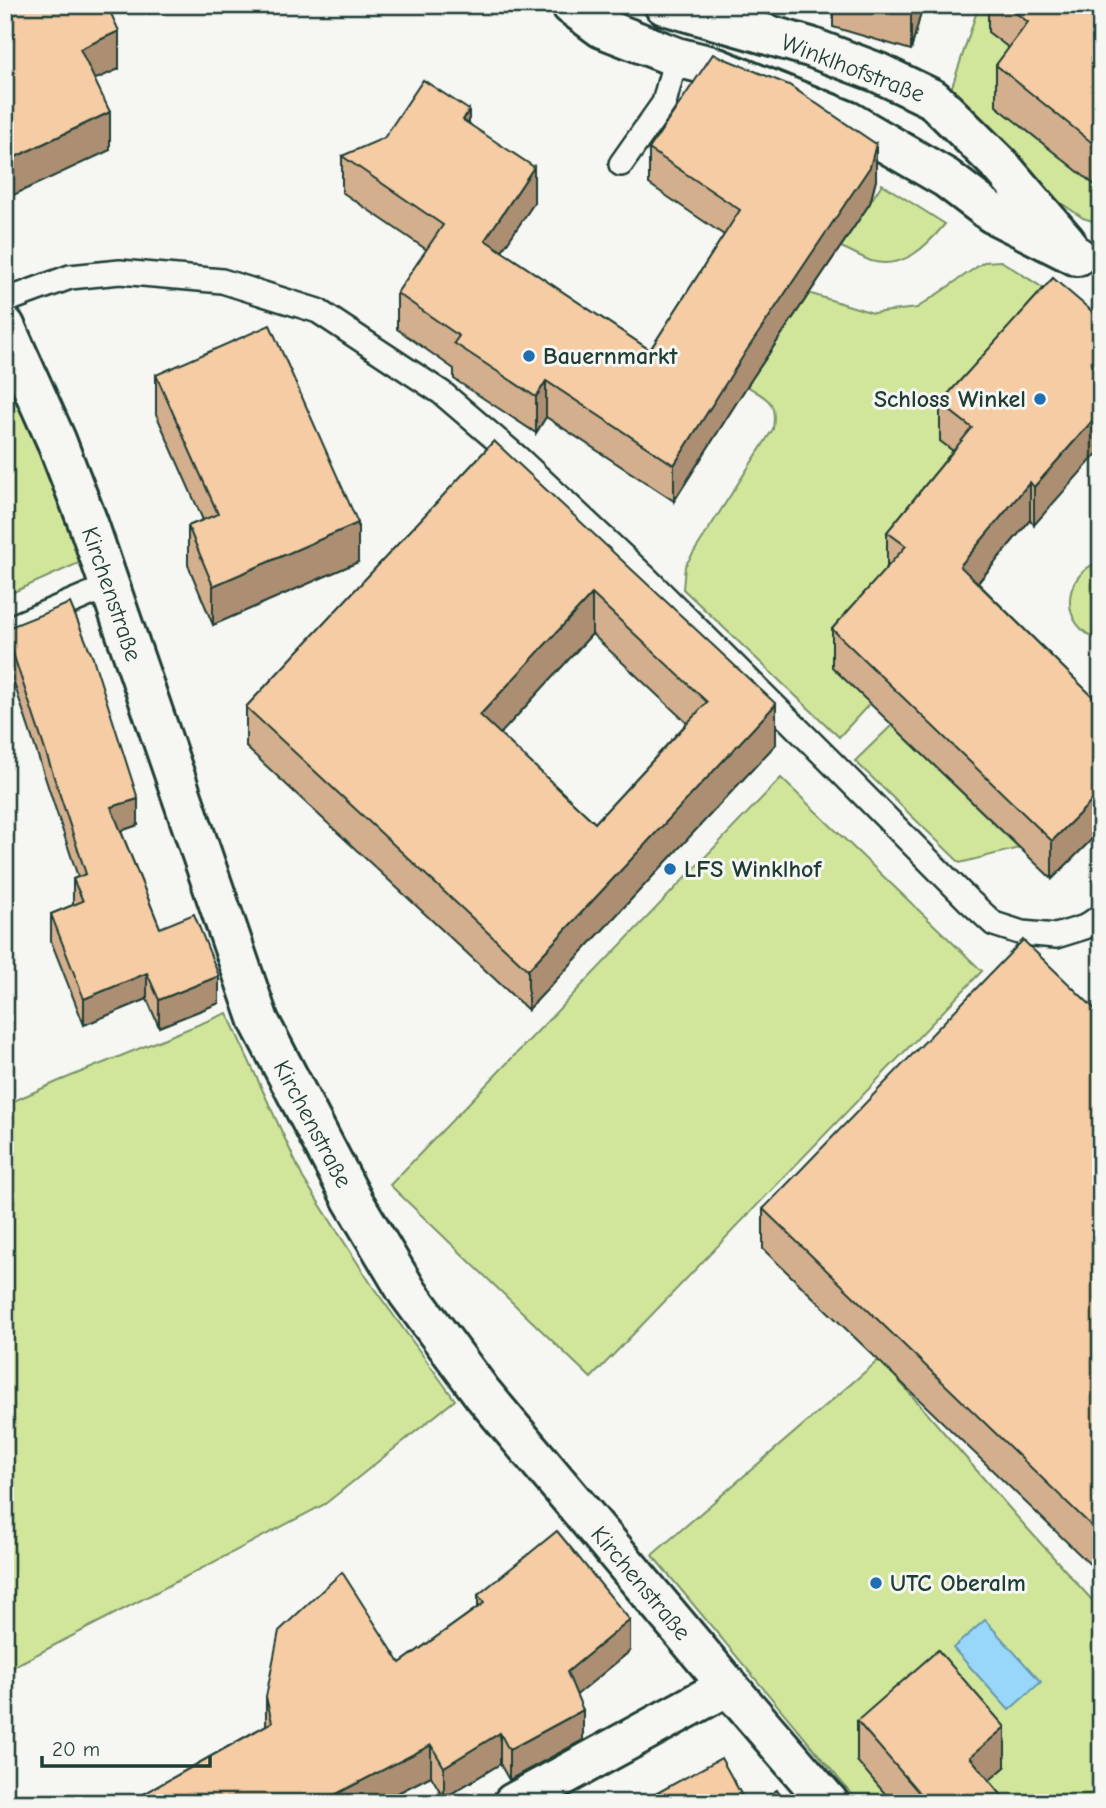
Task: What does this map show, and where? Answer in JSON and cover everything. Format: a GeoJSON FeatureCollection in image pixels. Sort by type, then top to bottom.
{"type":"FeatureCollection","features":[{"type":"Feature","properties":{"kind":"street"},"geometry":{"type":"LineString","coordinates":[[571,5],[602,28],[676,57],[712,66],[849,121],[946,178],[992,212],[1089,262]]}},
{"type":"Feature","properties":{"kind":"street","name":"Winklhofstraße"},"geometry":{"type":"LineString","coordinates":[[664,5],[810,47],[879,73],[933,99],[1001,166],[1089,262]]}},
{"type":"Feature","properties":{"kind":"street","name":"Kirchenstraße"},"geometry":{"type":"LineString","coordinates":[[5,326],[56,440],[88,523],[259,1021],[352,1199],[408,1293],[482,1393],[829,1803]]}},
{"type":"Feature","properties":{"kind":"street"},"geometry":{"type":"LineString","coordinates":[[513,1803],[728,1686]]}},
{"type":"Feature","properties":{"kind":"lane"},"geometry":{"type":"LineString","coordinates":[[621,164],[664,103],[676,57]]}},
{"type":"Feature","properties":{"kind":"lane"},"geometry":{"type":"LineString","coordinates":[[5,301],[70,277],[120,272],[222,281],[318,311],[442,393],[518,458],[646,578],[994,924],[1022,933],[1056,936],[1085,927],[1101,916]]}},
{"type":"Feature","properties":{"kind":"lane"},"geometry":{"type":"LineString","coordinates":[[5,630],[109,586]]}},
{"type":"Feature","properties":{"kind":"green space"},"geometry":{"type":"Polygon","coordinates":[[[979,5],[1008,5],[1028,62],[1101,190],[1101,221],[1083,218],[1051,196],[948,99],[979,5]]]}},
{"type":"Feature","properties":{"kind":"green space"},"geometry":{"type":"Polygon","coordinates":[[[882,184],[945,224],[930,241],[913,254],[883,263],[871,261],[841,247],[882,184]]]}},
{"type":"Feature","properties":{"kind":"green space"},"geometry":{"type":"Polygon","coordinates":[[[1001,261],[1101,325],[941,441],[972,466],[949,617],[839,737],[683,589],[685,566],[773,429],[774,412],[770,402],[747,386],[808,293],[873,313],[917,308],[984,262],[1001,261]]]}},
{"type":"Feature","properties":{"kind":"green space"},"geometry":{"type":"Polygon","coordinates":[[[5,380],[31,433],[81,562],[5,596],[5,380]]]}},
{"type":"Feature","properties":{"kind":"green space"},"geometry":{"type":"Polygon","coordinates":[[[1101,561],[1101,640],[1087,634],[1078,625],[1070,601],[1078,578],[1101,561]]]}},
{"type":"Feature","properties":{"kind":"green space"},"geometry":{"type":"Polygon","coordinates":[[[892,725],[1019,848],[960,863],[855,761],[892,725]]]}},
{"type":"Feature","properties":{"kind":"green space"},"geometry":{"type":"Polygon","coordinates":[[[781,778],[982,971],[591,1378],[390,1185],[781,778]]]}},
{"type":"Feature","properties":{"kind":"green space"},"geometry":{"type":"Polygon","coordinates":[[[227,1013],[303,1178],[373,1287],[455,1400],[325,1504],[5,1671],[5,1105],[227,1013]]]}},
{"type":"Feature","properties":{"kind":"green space","name":"UTC Oberalm"},"geometry":{"type":"Polygon","coordinates":[[[880,1359],[1101,1610],[1101,1803],[859,1803],[652,1555],[880,1359]]]}},
{"type":"Feature","properties":{"kind":"water"},"geometry":{"type":"Polygon","coordinates":[[[985,1620],[1041,1682],[1009,1710],[953,1648],[985,1620]]]}},
{"type":"Feature","properties":{"kind":"building"},"geometry":{"type":"Polygon","coordinates":[[[12,5],[107,5],[119,31],[80,49],[110,112],[5,162],[5,8],[12,5]]]}},
{"type":"Feature","properties":{"kind":"building"},"geometry":{"type":"Polygon","coordinates":[[[895,5],[912,5],[911,10],[895,5]]]}},
{"type":"Feature","properties":{"kind":"building"},"geometry":{"type":"Polygon","coordinates":[[[1005,5],[1101,5],[1101,150],[996,65],[1028,22],[1005,5]]]}},
{"type":"Feature","properties":{"kind":"building"},"geometry":{"type":"Polygon","coordinates":[[[713,54],[789,85],[876,144],[870,167],[747,350],[674,465],[546,381],[536,397],[454,343],[459,336],[397,293],[443,225],[342,156],[384,138],[423,80],[469,110],[463,120],[534,167],[485,240],[650,350],[740,210],[649,149],[713,54]]]}},
{"type":"Feature","properties":{"kind":"building"},"geometry":{"type":"Polygon","coordinates":[[[1053,278],[1101,319],[1101,411],[1034,487],[1030,482],[960,566],[1095,699],[1101,694],[1101,792],[1052,841],[832,629],[906,546],[887,532],[972,428],[940,403],[1053,278]]]}},
{"type":"Feature","properties":{"kind":"building"},"geometry":{"type":"Polygon","coordinates":[[[270,325],[358,523],[213,586],[188,526],[218,514],[156,375],[270,325]]]}},
{"type":"Feature","properties":{"kind":"building"},"geometry":{"type":"Polygon","coordinates":[[[494,441],[776,704],[528,970],[246,707],[494,441]],[[592,594],[480,715],[595,823],[707,702],[592,594]]]}},
{"type":"Feature","properties":{"kind":"building"},"geometry":{"type":"Polygon","coordinates":[[[70,603],[93,658],[138,799],[111,807],[160,928],[194,914],[219,976],[159,1000],[147,973],[84,999],[51,914],[83,901],[73,879],[86,874],[5,629],[70,603]]]}},
{"type":"Feature","properties":{"kind":"building"},"geometry":{"type":"Polygon","coordinates":[[[1023,940],[1101,1015],[1101,1535],[763,1209],[1023,940]]]}},
{"type":"Feature","properties":{"kind":"building"},"geometry":{"type":"Polygon","coordinates":[[[557,1531],[630,1620],[567,1672],[583,1710],[509,1750],[500,1733],[444,1767],[431,1745],[319,1803],[136,1803],[135,1799],[272,1722],[266,1697],[279,1631],[342,1572],[400,1663],[484,1603],[478,1595],[557,1531]]]}},
{"type":"Feature","properties":{"kind":"building"},"geometry":{"type":"Polygon","coordinates":[[[938,1650],[1005,1727],[970,1757],[1008,1803],[928,1803],[857,1721],[938,1650]]]}},
{"type":"Feature","properties":{"kind":"building"},"geometry":{"type":"Polygon","coordinates":[[[721,1758],[746,1803],[639,1803],[721,1758]]]}},
{"type":"Feature","properties":{"kind":"building"},"geometry":{"type":"Polygon","coordinates":[[[777,1790],[785,1803],[756,1803],[777,1790]]]}},
{"type":"Feature","properties":{"kind":"place","name":"Bauernmarkt"},"geometry":{"type":"Point","coordinates":[529,356]}},
{"type":"Feature","properties":{"kind":"place","name":"Schloss Winkel"},"geometry":{"type":"Point","coordinates":[1040,399]}},
{"type":"Feature","properties":{"kind":"place","name":"LFS Winklhof"},"geometry":{"type":"Point","coordinates":[670,869]}},
{"type":"Feature","properties":{"kind":"place","name":"UTC Oberalm"},"geometry":{"type":"Point","coordinates":[876,1583]}}]}
